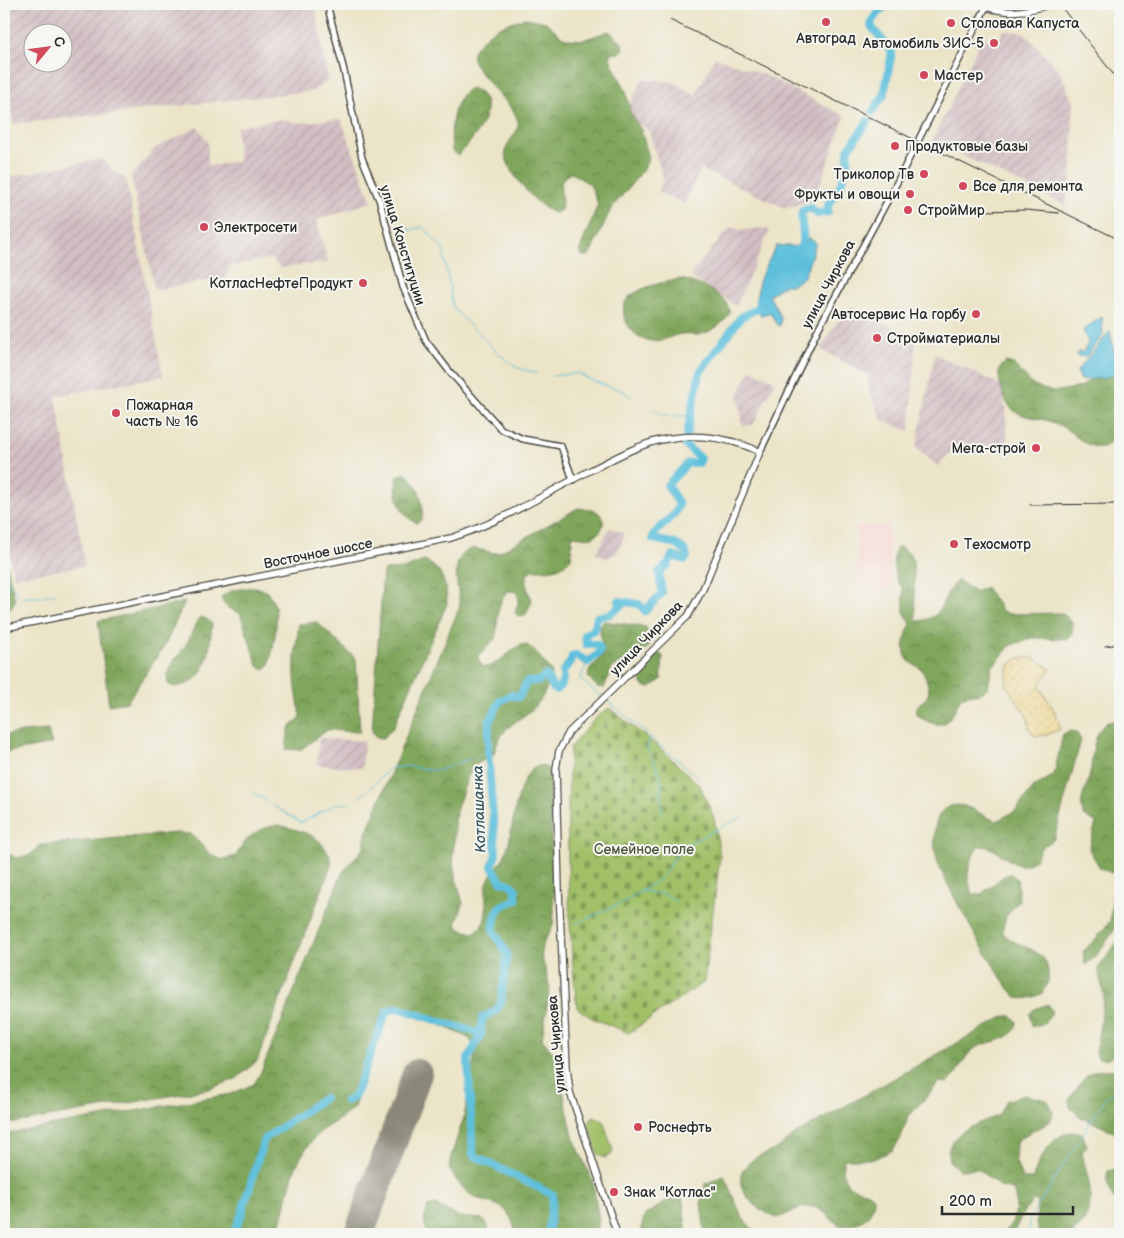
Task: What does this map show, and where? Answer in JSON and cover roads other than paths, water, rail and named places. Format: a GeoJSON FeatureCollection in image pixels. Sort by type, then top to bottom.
{"type":"FeatureCollection","features":[{"type":"Feature","properties":{"kind":"main road","name":"улица Конституции"},"geometry":{"type":"LineString","coordinates":[[326,4],[344,71],[362,158],[380,202],[403,287],[426,341],[450,372],[500,429],[523,440],[561,446],[573,480]]}},
{"type":"Feature","properties":{"kind":"main road"},"geometry":{"type":"LineString","coordinates":[[980,4],[1002,12],[1015,12],[1052,4]]}},
{"type":"Feature","properties":{"kind":"main road","name":"улица Чиркова"},"geometry":{"type":"LineString","coordinates":[[617,1234],[570,1092],[567,1068],[559,890],[556,769],[559,751],[569,732],[688,616],[703,589],[760,452],[818,329],[890,196],[986,7]]}},
{"type":"Feature","properties":{"kind":"main road","name":"Восточное шоссе"},"geometry":{"type":"LineString","coordinates":[[4,628],[433,543],[491,523],[621,455],[646,444],[675,438],[707,437],[733,441],[760,452]]}},
{"type":"Feature","properties":{"kind":"water"},"geometry":{"type":"Polygon","coordinates":[[[809,238],[816,243],[804,277],[794,284],[783,286],[769,295],[781,318],[780,326],[777,325],[770,312],[761,316],[757,296],[760,279],[777,245],[802,247],[809,238]]]}},
{"type":"Feature","properties":{"kind":"water"},"geometry":{"type":"Polygon","coordinates":[[[1102,317],[1103,335],[1086,357],[1077,356],[1078,352],[1083,352],[1088,343],[1083,330],[1102,317]]]}},
{"type":"Feature","properties":{"kind":"water"},"geometry":{"type":"Polygon","coordinates":[[[1110,331],[1118,372],[1105,378],[1081,380],[1077,371],[1110,331]]]}},
{"type":"Feature","properties":{"kind":"waterway","name":"Котлашанка"},"geometry":{"type":"LineString","coordinates":[[873,111],[884,95],[892,52],[871,26],[873,19],[887,4]]}},
{"type":"Feature","properties":{"kind":"waterway","name":"Котлашанка"},"geometry":{"type":"LineString","coordinates":[[793,254],[802,244],[802,211],[811,208],[817,214],[828,212],[828,205],[838,190],[848,166],[848,150],[868,121]]}},
{"type":"Feature","properties":{"kind":"waterway"},"geometry":{"type":"LineString","coordinates":[[407,227],[409,230],[423,227],[443,249],[453,308],[499,354],[518,368],[537,373]]}},
{"type":"Feature","properties":{"kind":"waterway","name":"Котлашанка"},"geometry":{"type":"LineString","coordinates":[[687,433],[700,372],[741,317],[758,308],[761,298]]}},
{"type":"Feature","properties":{"kind":"waterway"},"geometry":{"type":"LineString","coordinates":[[552,376],[579,373],[592,381],[620,390],[632,397]]}},
{"type":"Feature","properties":{"kind":"waterway"},"geometry":{"type":"LineString","coordinates":[[652,410],[662,415],[689,416]]}},
{"type":"Feature","properties":{"kind":"waterway","name":"Котлашанка"},"geometry":{"type":"LineString","coordinates":[[548,1234],[553,1195],[473,1155],[468,1059],[481,1034],[482,1018],[497,1010],[501,1002],[507,954],[493,930],[496,914],[501,906],[516,900],[516,890],[510,884],[501,881],[492,866],[496,854],[488,752],[489,722],[500,701],[511,695],[519,697],[527,682],[539,681],[546,675],[556,690],[561,684],[563,671],[570,663],[572,656],[576,655],[588,662],[599,653],[600,649],[597,644],[586,644],[585,634],[594,630],[597,617],[610,614],[622,605],[619,601],[639,604],[645,611],[662,593],[659,572],[668,565],[672,556],[685,560],[687,557],[686,552],[679,546],[653,539],[653,535],[675,513],[679,504],[667,485],[688,463],[699,463],[700,458],[685,445],[686,441]]}},
{"type":"Feature","properties":{"kind":"waterway"},"geometry":{"type":"LineString","coordinates":[[4,575],[20,597],[37,597],[56,593]]}},
{"type":"Feature","properties":{"kind":"waterway"},"geometry":{"type":"LineString","coordinates":[[588,662],[580,679],[602,697]]}},
{"type":"Feature","properties":{"kind":"waterway"},"geometry":{"type":"LineString","coordinates":[[605,699],[699,778]]}},
{"type":"Feature","properties":{"kind":"waterway"},"geometry":{"type":"LineString","coordinates":[[650,736],[647,748],[661,776],[662,813]]}},
{"type":"Feature","properties":{"kind":"waterway"},"geometry":{"type":"LineString","coordinates":[[360,797],[391,768],[406,766],[437,771],[488,752]]}},
{"type":"Feature","properties":{"kind":"waterway"},"geometry":{"type":"LineString","coordinates":[[253,793],[301,823],[338,803],[349,804]]}},
{"type":"Feature","properties":{"kind":"waterway"},"geometry":{"type":"LineString","coordinates":[[576,924],[627,900],[661,878],[683,846],[742,817]]}},
{"type":"Feature","properties":{"kind":"waterway"},"geometry":{"type":"LineString","coordinates":[[641,891],[664,894],[676,901]]}},
{"type":"Feature","properties":{"kind":"waterway","name":"Котлашанка"},"geometry":{"type":"LineString","coordinates":[[346,1101],[354,1097],[387,1011],[398,1008],[481,1034]]}},
{"type":"Feature","properties":{"kind":"waterway"},"geometry":{"type":"LineString","coordinates":[[1029,1234],[1029,1220],[1106,1097],[1120,1086]]}},
{"type":"Feature","properties":{"kind":"waterway","name":"Котлашанка"},"geometry":{"type":"LineString","coordinates":[[233,1234],[241,1216],[264,1139],[324,1098]]}},
{"type":"Feature","properties":{"kind":"railway"},"geometry":{"type":"LineString","coordinates":[[1059,4],[1120,83]]}},
{"type":"Feature","properties":{"kind":"railway"},"geometry":{"type":"LineString","coordinates":[[670,20],[1120,240]]}},
{"type":"Feature","properties":{"kind":"railway"},"geometry":{"type":"LineString","coordinates":[[938,212],[1025,210],[1059,213]]}},
{"type":"Feature","properties":{"kind":"railway"},"geometry":{"type":"LineString","coordinates":[[1030,505],[1120,504]]}},
{"type":"Feature","properties":{"kind":"railway"},"geometry":{"type":"LineString","coordinates":[[1105,646],[1120,644]]}},
{"type":"Feature","properties":{"kind":"place","name":"Автоград"},"geometry":{"type":"Point","coordinates":[826,22]}},
{"type":"Feature","properties":{"kind":"place","name":"Столовая Капуста"},"geometry":{"type":"Point","coordinates":[951,23]}},
{"type":"Feature","properties":{"kind":"place","name":"Автомобиль ЗИС-5"},"geometry":{"type":"Point","coordinates":[994,43]}},
{"type":"Feature","properties":{"kind":"place","name":"Мастер"},"geometry":{"type":"Point","coordinates":[924,75]}},
{"type":"Feature","properties":{"kind":"place","name":"Продуктовые базы"},"geometry":{"type":"Point","coordinates":[895,146]}},
{"type":"Feature","properties":{"kind":"place","name":"Триколор Тв"},"geometry":{"type":"Point","coordinates":[924,174]}},
{"type":"Feature","properties":{"kind":"place","name":"Все для ремонта"},"geometry":{"type":"Point","coordinates":[963,186]}},
{"type":"Feature","properties":{"kind":"place","name":"Фрукты и овощи"},"geometry":{"type":"Point","coordinates":[910,194]}},
{"type":"Feature","properties":{"kind":"place","name":"СтройМир"},"geometry":{"type":"Point","coordinates":[908,210]}},
{"type":"Feature","properties":{"kind":"place","name":"Электросети"},"geometry":{"type":"Point","coordinates":[204,227]}},
{"type":"Feature","properties":{"kind":"place","name":"КотласНефтеПродукт"},"geometry":{"type":"Point","coordinates":[363,283]}},
{"type":"Feature","properties":{"kind":"place","name":"Автосервис На горбу"},"geometry":{"type":"Point","coordinates":[976,314]}},
{"type":"Feature","properties":{"kind":"place","name":"Стройматериалы"},"geometry":{"type":"Point","coordinates":[877,338]}},
{"type":"Feature","properties":{"kind":"place","name":"Пожарная часть № 16"},"geometry":{"type":"Point","coordinates":[116,413]}},
{"type":"Feature","properties":{"kind":"place","name":"Мега-строй"},"geometry":{"type":"Point","coordinates":[1036,448]}},
{"type":"Feature","properties":{"kind":"place","name":"Техосмотр"},"geometry":{"type":"Point","coordinates":[954,544]}},
{"type":"Feature","properties":{"kind":"place","name":"Роснефть"},"geometry":{"type":"Point","coordinates":[638,1127]}},
{"type":"Feature","properties":{"kind":"place","name":"Знак \"Котлас\""},"geometry":{"type":"Point","coordinates":[614,1192]}},
{"type":"Feature","properties":{"kind":"park label","name":"Семейное поле"},"geometry":{"type":"Point","coordinates":[644,849]}}]}
